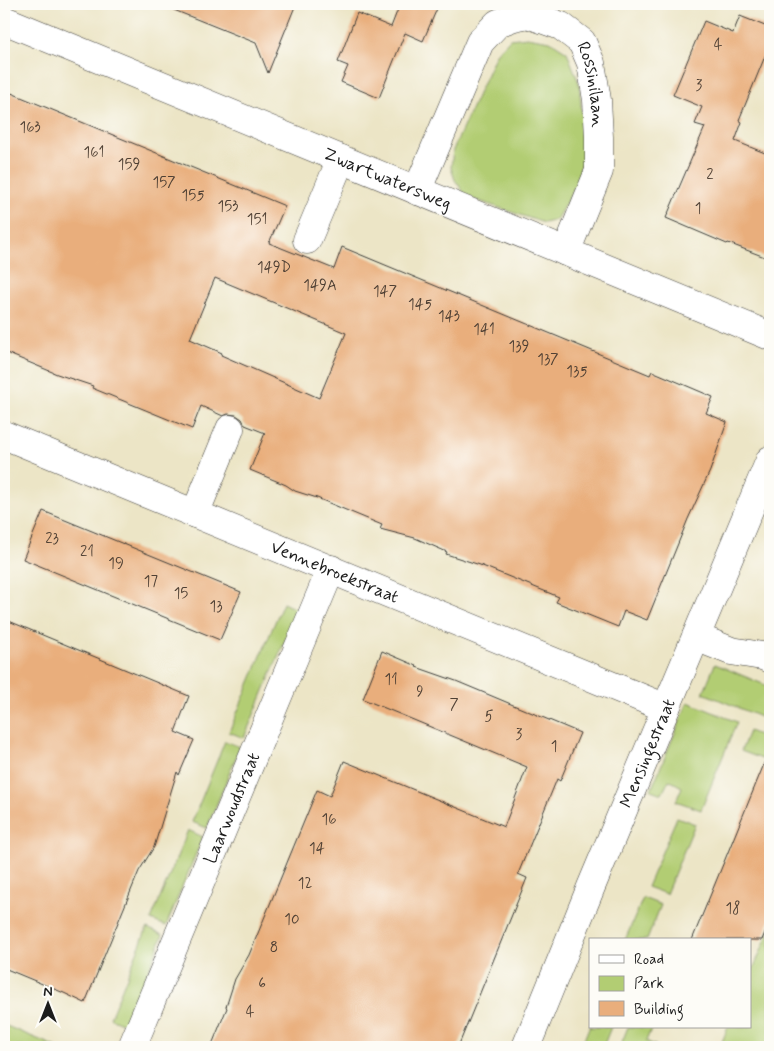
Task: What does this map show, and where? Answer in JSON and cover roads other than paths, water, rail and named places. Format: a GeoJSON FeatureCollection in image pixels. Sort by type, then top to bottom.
{"type":"FeatureCollection","features":[{"type":"Feature","properties":{"kind":"street","name":"Rossinilaan"},"geometry":{"type":"LineString","coordinates":[[417,192],[480,42],[498,23],[528,14],[561,26],[582,42],[591,63],[597,100],[599,137],[599,170],[566,252]]}},
{"type":"Feature","properties":{"kind":"street","name":"Zwartwatersweg"},"geometry":{"type":"LineString","coordinates":[[4,20],[417,192],[770,336]]}},
{"type":"Feature","properties":{"kind":"street"},"geometry":{"type":"LineString","coordinates":[[307,240],[340,160]]}},
{"type":"Feature","properties":{"kind":"street"},"geometry":{"type":"LineString","coordinates":[[195,514],[230,429]]}},
{"type":"Feature","properties":{"kind":"street","name":"Vennebroekstraat"},"geometry":{"type":"LineString","coordinates":[[4,435],[666,708]]}},
{"type":"Feature","properties":{"kind":"street","name":"Mensingestraat"},"geometry":{"type":"LineString","coordinates":[[526,1047],[770,460]]}},
{"type":"Feature","properties":{"kind":"street","name":"Laarwoudstraat"},"geometry":{"type":"LineString","coordinates":[[132,1047],[331,569]]}},
{"type":"Feature","properties":{"kind":"street"},"geometry":{"type":"LineString","coordinates":[[696,637],[731,651],[770,659]]}}]}
